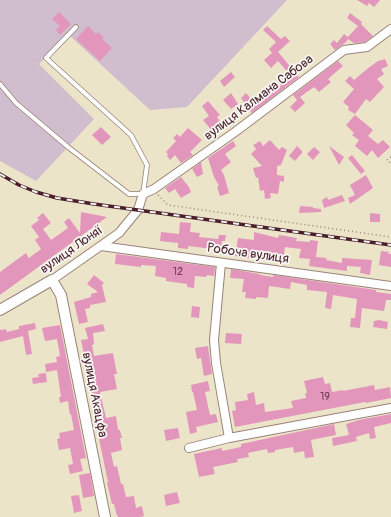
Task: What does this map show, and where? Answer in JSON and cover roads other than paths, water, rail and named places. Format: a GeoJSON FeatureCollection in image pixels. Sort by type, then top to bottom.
{"type":"FeatureCollection","features":[{"type":"Feature","properties":{"kind":"street","name":"вулиця Калмана Сабова"},"geometry":{"type":"LineString","coordinates":[[143,194],[154,189],[235,132],[344,50],[367,47],[391,29]]}},
{"type":"Feature","properties":{"kind":"street","name":"вулиця Лоняї"},"geometry":{"type":"LineString","coordinates":[[0,310],[52,280],[119,233],[138,210],[143,194]]}},
{"type":"Feature","properties":{"kind":"street","name":"Робоча вулиця"},"geometry":{"type":"LineString","coordinates":[[101,246],[391,286]]}},
{"type":"Feature","properties":{"kind":"street"},"geometry":{"type":"LineString","coordinates":[[222,263],[214,340],[216,363],[228,438]]}},
{"type":"Feature","properties":{"kind":"street","name":"вулиця Акацфа"},"geometry":{"type":"LineString","coordinates":[[52,280],[61,295],[105,517]]}},
{"type":"Feature","properties":{"kind":"street"},"geometry":{"type":"LineString","coordinates":[[189,448],[228,438],[391,408]]}},
{"type":"Feature","properties":{"kind":"lane"},"geometry":{"type":"LineString","coordinates":[[0,84],[16,102],[68,147],[129,194],[143,194],[147,165],[131,135],[46,58],[76,27]]}},
{"type":"Feature","properties":{"kind":"railway"},"geometry":{"type":"LineString","coordinates":[[0,174],[19,185],[57,198],[391,245]]}}]}
